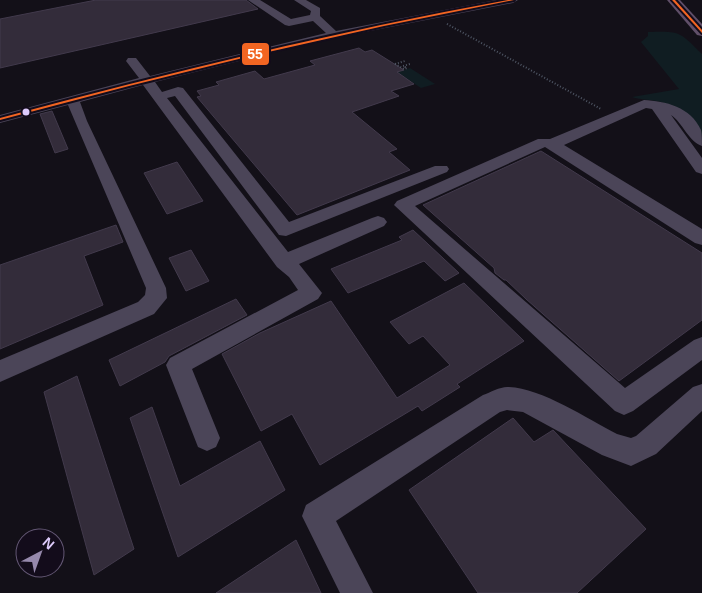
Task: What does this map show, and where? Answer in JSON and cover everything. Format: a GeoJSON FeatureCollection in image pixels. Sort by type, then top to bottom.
{"type":"FeatureCollection","features":[{"type":"Feature","properties":{"kind":"main road"},"geometry":{"type":"LineString","coordinates":[[689,0],[702,13]]}},
{"type":"Feature","properties":{"kind":"main road"},"geometry":{"type":"LineString","coordinates":[[673,1],[702,32]]}},
{"type":"Feature","properties":{"kind":"street"},"geometry":{"type":"LineString","coordinates":[[253,0],[289,23],[314,17]]}},
{"type":"Feature","properties":{"kind":"street"},"geometry":{"type":"LineString","coordinates":[[299,0],[316,10],[314,17]]}},
{"type":"Feature","properties":{"kind":"street"},"geometry":{"type":"LineString","coordinates":[[0,119],[334,35],[492,2],[513,0]]}},
{"type":"Feature","properties":{"kind":"street"},"geometry":{"type":"LineString","coordinates":[[314,17],[334,35]]}},
{"type":"Feature","properties":{"kind":"street"},"geometry":{"type":"LineString","coordinates":[[408,19],[421,27]]}},
{"type":"Feature","properties":{"kind":"street"},"geometry":{"type":"LineString","coordinates":[[132,61],[284,262],[296,272],[311,293],[178,365],[207,438]]}},
{"type":"Feature","properties":{"kind":"street"},"geometry":{"type":"LineString","coordinates":[[158,97],[178,91],[286,230],[441,169]]}},
{"type":"Feature","properties":{"kind":"street"},"geometry":{"type":"LineString","coordinates":[[0,371],[146,308],[156,298],[156,288],[80,121],[73,101]]}},
{"type":"Feature","properties":{"kind":"street"},"geometry":{"type":"LineString","coordinates":[[552,144],[644,104],[656,104],[682,115],[702,141]]}},
{"type":"Feature","properties":{"kind":"street"},"geometry":{"type":"LineString","coordinates":[[656,104],[702,169]]}},
{"type":"Feature","properties":{"kind":"street"},"geometry":{"type":"LineString","coordinates":[[702,238],[552,144],[543,142],[403,205],[624,403],[702,347]]}},
{"type":"Feature","properties":{"kind":"street"},"geometry":{"type":"LineString","coordinates":[[284,262],[378,222]]}},
{"type":"Feature","properties":{"kind":"street"},"geometry":{"type":"LineString","coordinates":[[357,593],[317,516],[492,403],[507,398],[526,401],[612,446],[630,452],[646,446],[702,395]]}},
{"type":"Feature","properties":{"kind":"path"},"geometry":{"type":"LineString","coordinates":[[442,21],[602,109]]}},
{"type":"Feature","properties":{"kind":"path"},"geometry":{"type":"LineString","coordinates":[[405,61],[394,64],[404,69],[407,68],[403,66],[410,64]]}},
{"type":"Feature","properties":{"kind":"shaded area"},"geometry":{"type":"Polygon","coordinates":[[[648,32],[673,32],[678,34],[702,54],[702,136],[677,109],[664,103],[632,97],[679,89],[641,42],[648,36],[648,32]]]}},
{"type":"Feature","properties":{"kind":"shaded area"},"geometry":{"type":"Polygon","coordinates":[[[410,68],[435,84],[421,88],[397,72],[410,68]]]}},
{"type":"Feature","properties":{"kind":"building"},"geometry":{"type":"Polygon","coordinates":[[[96,0],[246,0],[258,9],[0,68],[0,19],[96,0]]]}},
{"type":"Feature","properties":{"kind":"building"},"geometry":{"type":"Polygon","coordinates":[[[359,48],[365,52],[372,50],[404,70],[397,72],[414,84],[391,91],[399,96],[352,112],[397,149],[389,152],[410,170],[297,215],[197,97],[201,96],[197,91],[219,85],[216,82],[255,71],[264,79],[315,65],[310,61],[359,48]]]}},
{"type":"Feature","properties":{"kind":"building"},"geometry":{"type":"Polygon","coordinates":[[[52,111],[68,149],[55,153],[40,114],[52,111]]]}},
{"type":"Feature","properties":{"kind":"building"},"geometry":{"type":"Polygon","coordinates":[[[541,151],[702,253],[702,320],[619,381],[506,280],[495,273],[494,268],[423,205],[541,151]]]}},
{"type":"Feature","properties":{"kind":"building"},"geometry":{"type":"Polygon","coordinates":[[[177,162],[203,201],[167,214],[144,173],[177,162]]]}},
{"type":"Feature","properties":{"kind":"building"},"geometry":{"type":"Polygon","coordinates":[[[116,225],[123,242],[84,256],[103,305],[0,349],[0,265],[116,225]]]}},
{"type":"Feature","properties":{"kind":"building"},"geometry":{"type":"Polygon","coordinates":[[[413,230],[459,273],[445,281],[424,261],[348,293],[331,269],[402,240],[399,237],[413,230]]]}},
{"type":"Feature","properties":{"kind":"building"},"geometry":{"type":"Polygon","coordinates":[[[191,250],[209,281],[186,291],[169,258],[191,250]]]}},
{"type":"Feature","properties":{"kind":"building"},"geometry":{"type":"Polygon","coordinates":[[[464,283],[524,341],[457,384],[460,387],[422,411],[418,406],[320,465],[292,414],[261,431],[222,354],[260,333],[331,301],[397,398],[450,365],[423,336],[409,344],[390,322],[464,283]]]}},
{"type":"Feature","properties":{"kind":"building"},"geometry":{"type":"Polygon","coordinates":[[[236,299],[247,315],[169,356],[165,362],[120,386],[109,360],[236,299]]]}},
{"type":"Feature","properties":{"kind":"building"},"geometry":{"type":"Polygon","coordinates":[[[77,376],[134,549],[94,575],[44,392],[77,376]]]}},
{"type":"Feature","properties":{"kind":"building"},"geometry":{"type":"Polygon","coordinates":[[[152,407],[180,486],[260,441],[285,490],[178,557],[130,418],[152,407]]]}},
{"type":"Feature","properties":{"kind":"building"},"geometry":{"type":"Polygon","coordinates":[[[513,418],[534,442],[553,430],[646,529],[577,593],[478,593],[409,490],[513,418]]]}},
{"type":"Feature","properties":{"kind":"building"},"geometry":{"type":"Polygon","coordinates":[[[296,540],[321,593],[216,593],[296,540]]]}},
{"type":"Feature","properties":{"kind":"transit line","name":"55"},"geometry":{"type":"LineString","coordinates":[[0,119],[191,69],[319,39],[513,0]]}},
{"type":"Feature","properties":{"kind":"transit line","name":"55"},"geometry":{"type":"LineString","coordinates":[[673,0],[702,32]]}}]}
